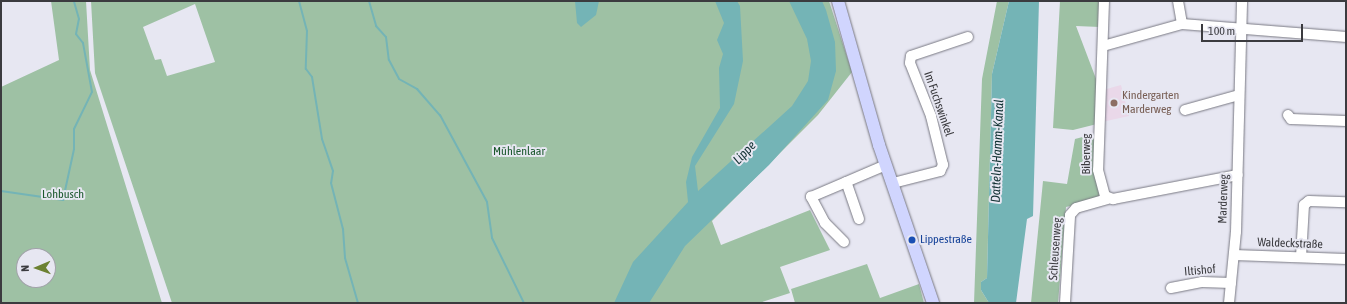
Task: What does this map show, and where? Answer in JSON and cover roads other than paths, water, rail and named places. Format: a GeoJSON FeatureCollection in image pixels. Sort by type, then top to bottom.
{"type":"FeatureCollection","features":[{"type":"Feature","properties":{"kind":"main road"},"geometry":{"type":"LineString","coordinates":[[838,1],[886,165],[933,303]]}},
{"type":"Feature","properties":{"kind":"street","name":"Biberweg"},"geometry":{"type":"LineString","coordinates":[[1104,1],[1098,170],[1103,192],[1108,199]]}},
{"type":"Feature","properties":{"kind":"street"},"geometry":{"type":"LineString","coordinates":[[1178,1],[1182,24]]}},
{"type":"Feature","properties":{"kind":"street","name":"Marderweg"},"geometry":{"type":"LineString","coordinates":[[1229,303],[1234,255],[1238,175],[1242,1]]}},
{"type":"Feature","properties":{"kind":"street"},"geometry":{"type":"LineString","coordinates":[[1103,46],[1182,24],[1346,37]]}},
{"type":"Feature","properties":{"kind":"street","name":"Im Fuchswinkel"},"geometry":{"type":"LineString","coordinates":[[893,183],[940,171],[944,165],[930,116],[910,64],[911,56],[968,38]]}},
{"type":"Feature","properties":{"kind":"street"},"geometry":{"type":"LineString","coordinates":[[1185,110],[1239,95]]}},
{"type":"Feature","properties":{"kind":"street"},"geometry":{"type":"LineString","coordinates":[[1288,115],[1291,120],[1346,122]]}},
{"type":"Feature","properties":{"kind":"street"},"geometry":{"type":"LineString","coordinates":[[844,242],[824,223],[811,197],[886,165]]}},
{"type":"Feature","properties":{"kind":"street"},"geometry":{"type":"LineString","coordinates":[[1108,199],[1238,175]]}},
{"type":"Feature","properties":{"kind":"street"},"geometry":{"type":"LineString","coordinates":[[846,182],[859,219]]}},
{"type":"Feature","properties":{"kind":"street","name":"Schleusenweg"},"geometry":{"type":"LineString","coordinates":[[1065,303],[1070,215],[1076,208],[1108,199]]}},
{"type":"Feature","properties":{"kind":"street"},"geometry":{"type":"LineString","coordinates":[[1301,258],[1304,205],[1309,201],[1346,202]]}},
{"type":"Feature","properties":{"kind":"street","name":"Waldeckstraße"},"geometry":{"type":"LineString","coordinates":[[1234,255],[1346,259]]}},
{"type":"Feature","properties":{"kind":"street","name":"Iltishof"},"geometry":{"type":"LineString","coordinates":[[1171,288],[1202,282],[1231,283]]}},
{"type":"Feature","properties":{"kind":"water"},"geometry":{"type":"Polygon","coordinates":[[[575,1],[599,1],[596,15],[581,27],[577,23],[575,1]]]}},
{"type":"Feature","properties":{"kind":"water","name":"Lippe"},"geometry":{"type":"Polygon","coordinates":[[[715,1],[737,1],[740,6],[743,61],[734,104],[695,166],[698,191],[792,106],[808,81],[811,61],[807,39],[789,1],[822,1],[826,10],[835,42],[836,71],[828,100],[769,165],[685,246],[649,303],[614,303],[633,262],[688,202],[686,182],[692,157],[720,108],[719,68],[723,54],[717,40],[724,23],[715,1]]]}},
{"type":"Feature","properties":{"kind":"water","name":"Datteln-Hamm-Kanal"},"geometry":{"type":"Polygon","coordinates":[[[1009,1],[1039,1],[1033,216],[1027,219],[1016,303],[989,303],[981,290],[981,282],[987,278],[992,74],[1009,1]]]}},
{"type":"Feature","properties":{"kind":"waterway"},"geometry":{"type":"LineString","coordinates":[[1,191],[63,200],[74,149],[74,129],[92,92],[83,43],[76,34],[79,19],[74,1]]}},
{"type":"Feature","properties":{"kind":"waterway"},"geometry":{"type":"LineString","coordinates":[[299,1],[307,31],[306,69],[312,77],[322,139],[333,171],[331,183],[343,229],[345,258],[358,303]]}},
{"type":"Feature","properties":{"kind":"waterway"},"geometry":{"type":"LineString","coordinates":[[369,1],[376,26],[386,37],[389,60],[399,79],[417,89],[440,115],[487,202],[492,238],[524,303]]}},
{"type":"Feature","properties":{"kind":"place","name":"Kindergarten Marderweg"},"geometry":{"type":"Point","coordinates":[1114,103]}},
{"type":"Feature","properties":{"kind":"place","name":"Lippestraße"},"geometry":{"type":"Point","coordinates":[912,240]}},
{"type":"Feature","properties":{"kind":"park label","name":"Mühlenlaar"},"geometry":{"type":"Point","coordinates":[519,152]}},
{"type":"Feature","properties":{"kind":"park label","name":"Lohbusch"},"geometry":{"type":"Point","coordinates":[63,195]}}]}
